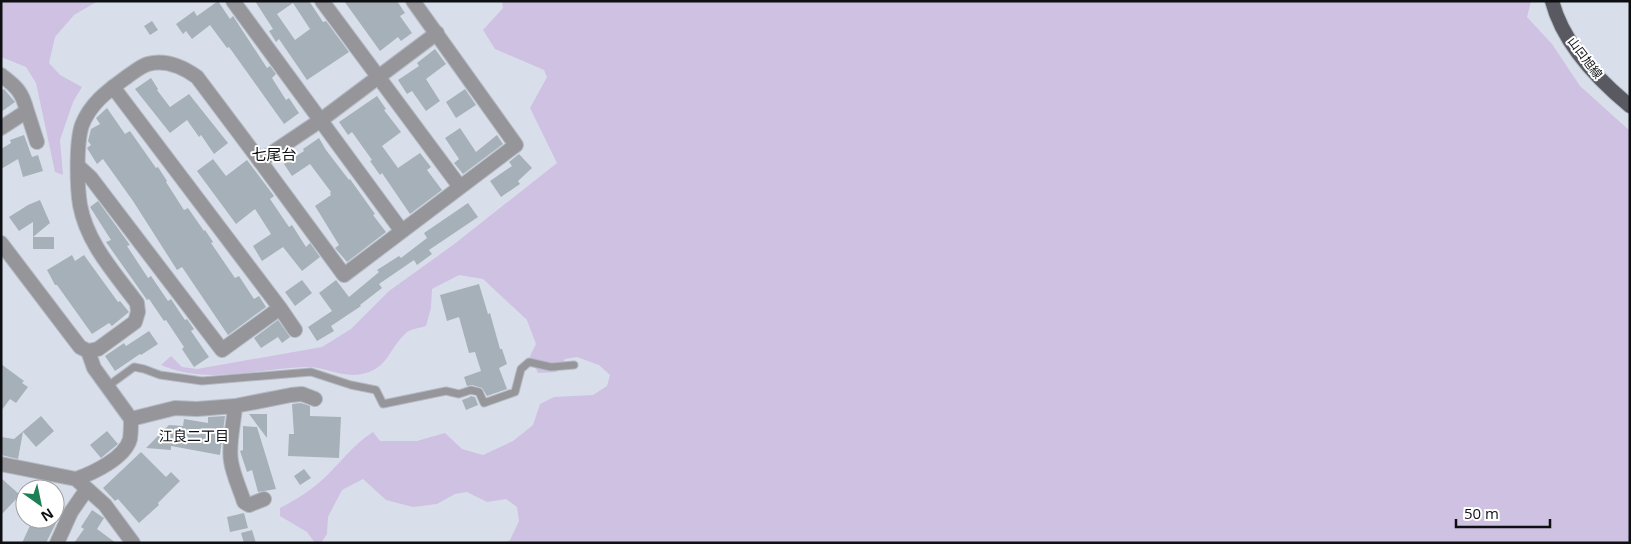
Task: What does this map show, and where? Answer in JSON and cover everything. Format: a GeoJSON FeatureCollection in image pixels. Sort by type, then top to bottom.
{"type":"FeatureCollection","features":[{"type":"Feature","properties":{"kind":"main road","name":"山口旭線"},"geometry":{"type":"LineString","coordinates":[[1552,1],[1555,13],[1575,48],[1608,88],[1630,106]]}},
{"type":"Feature","properties":{"kind":"street"},"geometry":{"type":"LineString","coordinates":[[233,1],[401,230]]}},
{"type":"Feature","properties":{"kind":"street"},"geometry":{"type":"LineString","coordinates":[[322,1],[460,187]]}},
{"type":"Feature","properties":{"kind":"street"},"geometry":{"type":"LineString","coordinates":[[1,243],[80,347],[88,350],[98,349],[135,322],[138,312],[137,303],[96,248],[88,233],[80,205],[78,145],[82,127],[89,110],[102,95],[148,64],[166,63],[184,68],[197,77],[344,275],[401,230],[516,145],[413,1]]}},
{"type":"Feature","properties":{"kind":"street"},"geometry":{"type":"LineString","coordinates":[[260,161],[321,120],[437,34]]}},
{"type":"Feature","properties":{"kind":"street"},"geometry":{"type":"LineString","coordinates":[[1,75],[16,86],[23,96],[37,142]]}},
{"type":"Feature","properties":{"kind":"street"},"geometry":{"type":"LineString","coordinates":[[113,87],[295,330]]}},
{"type":"Feature","properties":{"kind":"street"},"geometry":{"type":"LineString","coordinates":[[1,128],[27,111]]}},
{"type":"Feature","properties":{"kind":"street"},"geometry":{"type":"LineString","coordinates":[[79,168],[91,178],[222,350],[280,308]]}},
{"type":"Feature","properties":{"kind":"street"},"geometry":{"type":"LineString","coordinates":[[76,479],[99,470],[117,457],[130,441],[132,419],[94,368],[88,350]]}},
{"type":"Feature","properties":{"kind":"street"},"geometry":{"type":"LineString","coordinates":[[132,419],[176,408],[197,409],[235,406],[291,395],[302,394],[315,399]]}},
{"type":"Feature","properties":{"kind":"street"},"geometry":{"type":"LineString","coordinates":[[235,406],[230,444],[231,460],[244,502],[249,505],[264,499]]}},
{"type":"Feature","properties":{"kind":"street"},"geometry":{"type":"LineString","coordinates":[[1,464],[76,479],[105,505],[133,543]]}},
{"type":"Feature","properties":{"kind":"street"},"geometry":{"type":"LineString","coordinates":[[56,543],[71,512],[88,489]]}},
{"type":"Feature","properties":{"kind":"lane"},"geometry":{"type":"LineString","coordinates":[[108,386],[134,367],[144,368],[160,375],[202,381],[310,372],[351,385],[376,390],[383,404],[446,391],[459,394],[471,390],[479,392],[484,403],[515,392],[521,369],[529,362],[551,368],[574,365]]}},
{"type":"Feature","properties":{"kind":"shaded area"},"geometry":{"type":"Polygon","coordinates":[[[1,1],[98,1],[74,15],[55,37],[49,63],[60,75],[82,87],[73,102],[60,140],[63,175],[55,172],[36,83],[26,67],[1,57],[1,1]]]}},
{"type":"Feature","properties":{"kind":"shaded area"},"geometry":{"type":"Polygon","coordinates":[[[502,1],[1531,1],[1527,17],[1552,44],[1580,86],[1630,131],[1630,543],[504,543],[510,540],[519,521],[517,507],[506,499],[487,502],[467,492],[455,494],[437,504],[413,507],[386,500],[363,479],[342,490],[328,517],[327,534],[321,543],[315,543],[307,532],[280,516],[280,508],[302,496],[317,484],[352,449],[373,432],[380,441],[417,441],[445,433],[462,449],[483,455],[513,441],[533,425],[540,404],[554,397],[593,395],[607,386],[610,375],[599,365],[577,357],[565,359],[557,372],[538,373],[530,356],[536,344],[527,320],[483,279],[459,275],[432,289],[431,308],[426,326],[407,332],[381,365],[369,372],[352,375],[305,367],[214,375],[178,371],[161,365],[171,356],[182,367],[197,369],[322,347],[351,329],[389,291],[453,245],[557,163],[530,108],[547,77],[544,70],[495,49],[483,30],[503,8],[502,1]]]}},
{"type":"Feature","properties":{"kind":"building"},"geometry":{"type":"Polygon","coordinates":[[[218,1],[230,19],[233,16],[267,68],[270,66],[276,74],[272,78],[286,100],[289,98],[299,113],[284,124],[229,47],[227,48],[210,25],[192,39],[186,31],[183,34],[176,24],[194,11],[197,16],[218,1]]]}},
{"type":"Feature","properties":{"kind":"building"},"geometry":{"type":"Polygon","coordinates":[[[255,1],[309,1],[323,22],[326,21],[349,52],[307,80],[279,39],[276,42],[269,31],[273,29],[255,1]],[[293,3],[277,14],[295,40],[310,29],[293,3]]]}},
{"type":"Feature","properties":{"kind":"building"},"geometry":{"type":"Polygon","coordinates":[[[344,1],[397,1],[405,13],[400,16],[412,33],[401,41],[398,37],[380,51],[344,1]]]}},
{"type":"Feature","properties":{"kind":"building"},"geometry":{"type":"Polygon","coordinates":[[[152,21],[158,30],[150,35],[144,26],[152,21]]]}},
{"type":"Feature","properties":{"kind":"building"},"geometry":{"type":"Polygon","coordinates":[[[435,49],[446,64],[426,79],[440,101],[426,111],[412,91],[407,94],[398,80],[419,66],[417,63],[435,49]]]}},
{"type":"Feature","properties":{"kind":"building"},"geometry":{"type":"Polygon","coordinates":[[[151,78],[157,90],[170,107],[189,94],[228,143],[214,154],[201,135],[199,137],[187,120],[170,133],[135,89],[151,78]]]}},
{"type":"Feature","properties":{"kind":"building"},"geometry":{"type":"Polygon","coordinates":[[[4,89],[15,102],[1,112],[1,91],[4,89]]]}},
{"type":"Feature","properties":{"kind":"building"},"geometry":{"type":"Polygon","coordinates":[[[465,89],[476,105],[456,118],[446,102],[465,89]]]}},
{"type":"Feature","properties":{"kind":"building"},"geometry":{"type":"Polygon","coordinates":[[[377,96],[386,109],[384,110],[401,132],[382,146],[398,168],[420,153],[431,167],[427,170],[442,190],[410,214],[382,173],[380,175],[370,161],[372,160],[352,132],[348,135],[339,122],[377,96]]]}},
{"type":"Feature","properties":{"kind":"building"},"geometry":{"type":"Polygon","coordinates":[[[107,108],[125,134],[130,131],[156,168],[158,167],[184,210],[188,208],[205,230],[213,242],[211,243],[235,278],[239,276],[254,299],[259,296],[266,307],[228,335],[182,267],[177,270],[133,201],[103,159],[97,164],[87,148],[91,145],[88,141],[91,129],[100,124],[96,118],[107,108]]]}},
{"type":"Feature","properties":{"kind":"building"},"geometry":{"type":"Polygon","coordinates":[[[460,128],[476,152],[497,135],[503,144],[463,174],[454,163],[459,159],[445,138],[460,128]]]}},
{"type":"Feature","properties":{"kind":"building"},"geometry":{"type":"Polygon","coordinates":[[[24,135],[32,157],[38,155],[43,171],[23,177],[18,159],[1,169],[1,149],[11,143],[10,140],[24,135]]]}},
{"type":"Feature","properties":{"kind":"building"},"geometry":{"type":"Polygon","coordinates":[[[319,138],[386,232],[347,262],[335,248],[339,245],[315,206],[331,195],[331,192],[310,164],[292,176],[284,164],[319,138]]]}},
{"type":"Feature","properties":{"kind":"building"},"geometry":{"type":"Polygon","coordinates":[[[519,154],[532,168],[518,181],[520,184],[501,197],[490,181],[512,166],[509,162],[519,154]]]}},
{"type":"Feature","properties":{"kind":"building"},"geometry":{"type":"Polygon","coordinates":[[[213,159],[226,176],[247,160],[274,196],[270,199],[289,227],[292,225],[306,247],[310,243],[320,257],[302,271],[283,247],[262,261],[253,246],[271,234],[255,209],[236,224],[197,171],[213,159]]]}},
{"type":"Feature","properties":{"kind":"building"},"geometry":{"type":"Polygon","coordinates":[[[40,200],[50,223],[33,237],[33,222],[19,231],[9,217],[40,200]]]}},
{"type":"Feature","properties":{"kind":"building"},"geometry":{"type":"Polygon","coordinates":[[[98,201],[130,245],[127,246],[148,278],[151,276],[168,301],[171,299],[185,320],[187,319],[194,329],[191,331],[209,357],[194,367],[182,349],[184,347],[166,320],[164,321],[149,299],[147,300],[106,242],[111,240],[90,207],[98,201]]]}},
{"type":"Feature","properties":{"kind":"building"},"geometry":{"type":"Polygon","coordinates":[[[468,203],[478,217],[429,250],[432,254],[417,265],[414,260],[379,284],[382,288],[361,306],[331,326],[334,331],[317,341],[308,327],[332,311],[319,293],[336,280],[349,297],[379,272],[377,270],[399,256],[401,258],[427,238],[424,233],[468,203]]]}},
{"type":"Feature","properties":{"kind":"building"},"geometry":{"type":"Polygon","coordinates":[[[33,237],[54,237],[54,249],[33,249],[33,237]]]}},
{"type":"Feature","properties":{"kind":"building"},"geometry":{"type":"Polygon","coordinates":[[[72,255],[75,261],[84,255],[118,302],[120,301],[129,312],[112,326],[109,323],[92,334],[57,285],[55,285],[47,270],[72,255]]]}},
{"type":"Feature","properties":{"kind":"building"},"geometry":{"type":"Polygon","coordinates":[[[302,280],[312,293],[295,306],[285,292],[302,280]]]}},
{"type":"Feature","properties":{"kind":"building"},"geometry":{"type":"Polygon","coordinates":[[[479,284],[488,314],[490,313],[500,349],[502,349],[507,364],[499,368],[507,389],[487,396],[482,388],[472,385],[467,386],[464,377],[481,371],[475,352],[469,353],[459,317],[447,321],[440,295],[479,284]]]}},
{"type":"Feature","properties":{"kind":"building"},"geometry":{"type":"Polygon","coordinates":[[[278,320],[290,337],[282,343],[278,337],[261,348],[254,338],[278,320]]]}},
{"type":"Feature","properties":{"kind":"building"},"geometry":{"type":"Polygon","coordinates":[[[149,331],[158,344],[115,371],[105,356],[124,343],[126,346],[149,331]]]}},
{"type":"Feature","properties":{"kind":"building"},"geometry":{"type":"Polygon","coordinates":[[[1,364],[24,381],[22,383],[28,387],[16,403],[10,399],[1,411],[1,364]]]}},
{"type":"Feature","properties":{"kind":"building"},"geometry":{"type":"Polygon","coordinates":[[[470,396],[475,397],[478,405],[466,410],[462,400],[470,396]]]}},
{"type":"Feature","properties":{"kind":"building"},"geometry":{"type":"Polygon","coordinates":[[[301,403],[310,406],[310,416],[341,417],[339,458],[288,456],[289,434],[294,434],[292,404],[301,403]]]}},
{"type":"Feature","properties":{"kind":"building"},"geometry":{"type":"Polygon","coordinates":[[[249,414],[267,414],[267,438],[249,414]]]}},
{"type":"Feature","properties":{"kind":"building"},"geometry":{"type":"Polygon","coordinates":[[[41,416],[54,431],[36,447],[23,432],[18,459],[1,455],[1,437],[14,439],[41,416]]]}},
{"type":"Feature","properties":{"kind":"building"},"geometry":{"type":"Polygon","coordinates":[[[225,416],[220,455],[171,446],[171,450],[146,448],[169,425],[183,426],[184,419],[208,423],[208,417],[225,416]]]}},
{"type":"Feature","properties":{"kind":"building"},"geometry":{"type":"Polygon","coordinates":[[[243,426],[257,427],[276,489],[258,492],[252,470],[247,472],[240,451],[243,450],[243,426]]]}},
{"type":"Feature","properties":{"kind":"building"},"geometry":{"type":"Polygon","coordinates":[[[107,431],[118,444],[101,458],[90,445],[107,431]]]}},
{"type":"Feature","properties":{"kind":"building"},"geometry":{"type":"Polygon","coordinates":[[[141,452],[166,477],[171,472],[180,481],[158,503],[159,505],[139,523],[118,499],[115,501],[103,488],[141,452]]]}},
{"type":"Feature","properties":{"kind":"building"},"geometry":{"type":"Polygon","coordinates":[[[304,469],[311,478],[300,485],[294,476],[304,469]]]}},
{"type":"Feature","properties":{"kind":"building"},"geometry":{"type":"Polygon","coordinates":[[[1,478],[15,491],[15,500],[1,515],[1,478]]]}},
{"type":"Feature","properties":{"kind":"building"},"geometry":{"type":"Polygon","coordinates":[[[92,510],[104,518],[97,529],[116,543],[74,543],[84,529],[81,527],[92,510]]]}},
{"type":"Feature","properties":{"kind":"building"},"geometry":{"type":"Polygon","coordinates":[[[244,513],[248,528],[230,532],[227,517],[244,513]]]}},
{"type":"Feature","properties":{"kind":"building"},"geometry":{"type":"Polygon","coordinates":[[[28,529],[53,529],[46,543],[22,543],[28,529]]]}},
{"type":"Feature","properties":{"kind":"building"},"geometry":{"type":"Polygon","coordinates":[[[252,530],[256,543],[244,543],[241,533],[252,530]]]}},
{"type":"Feature","properties":{"kind":"district","name":"七尾台"},"geometry":{"type":"Point","coordinates":[274,155]}},
{"type":"Feature","properties":{"kind":"district","name":"江良二丁目"},"geometry":{"type":"Point","coordinates":[194,436]}}]}
